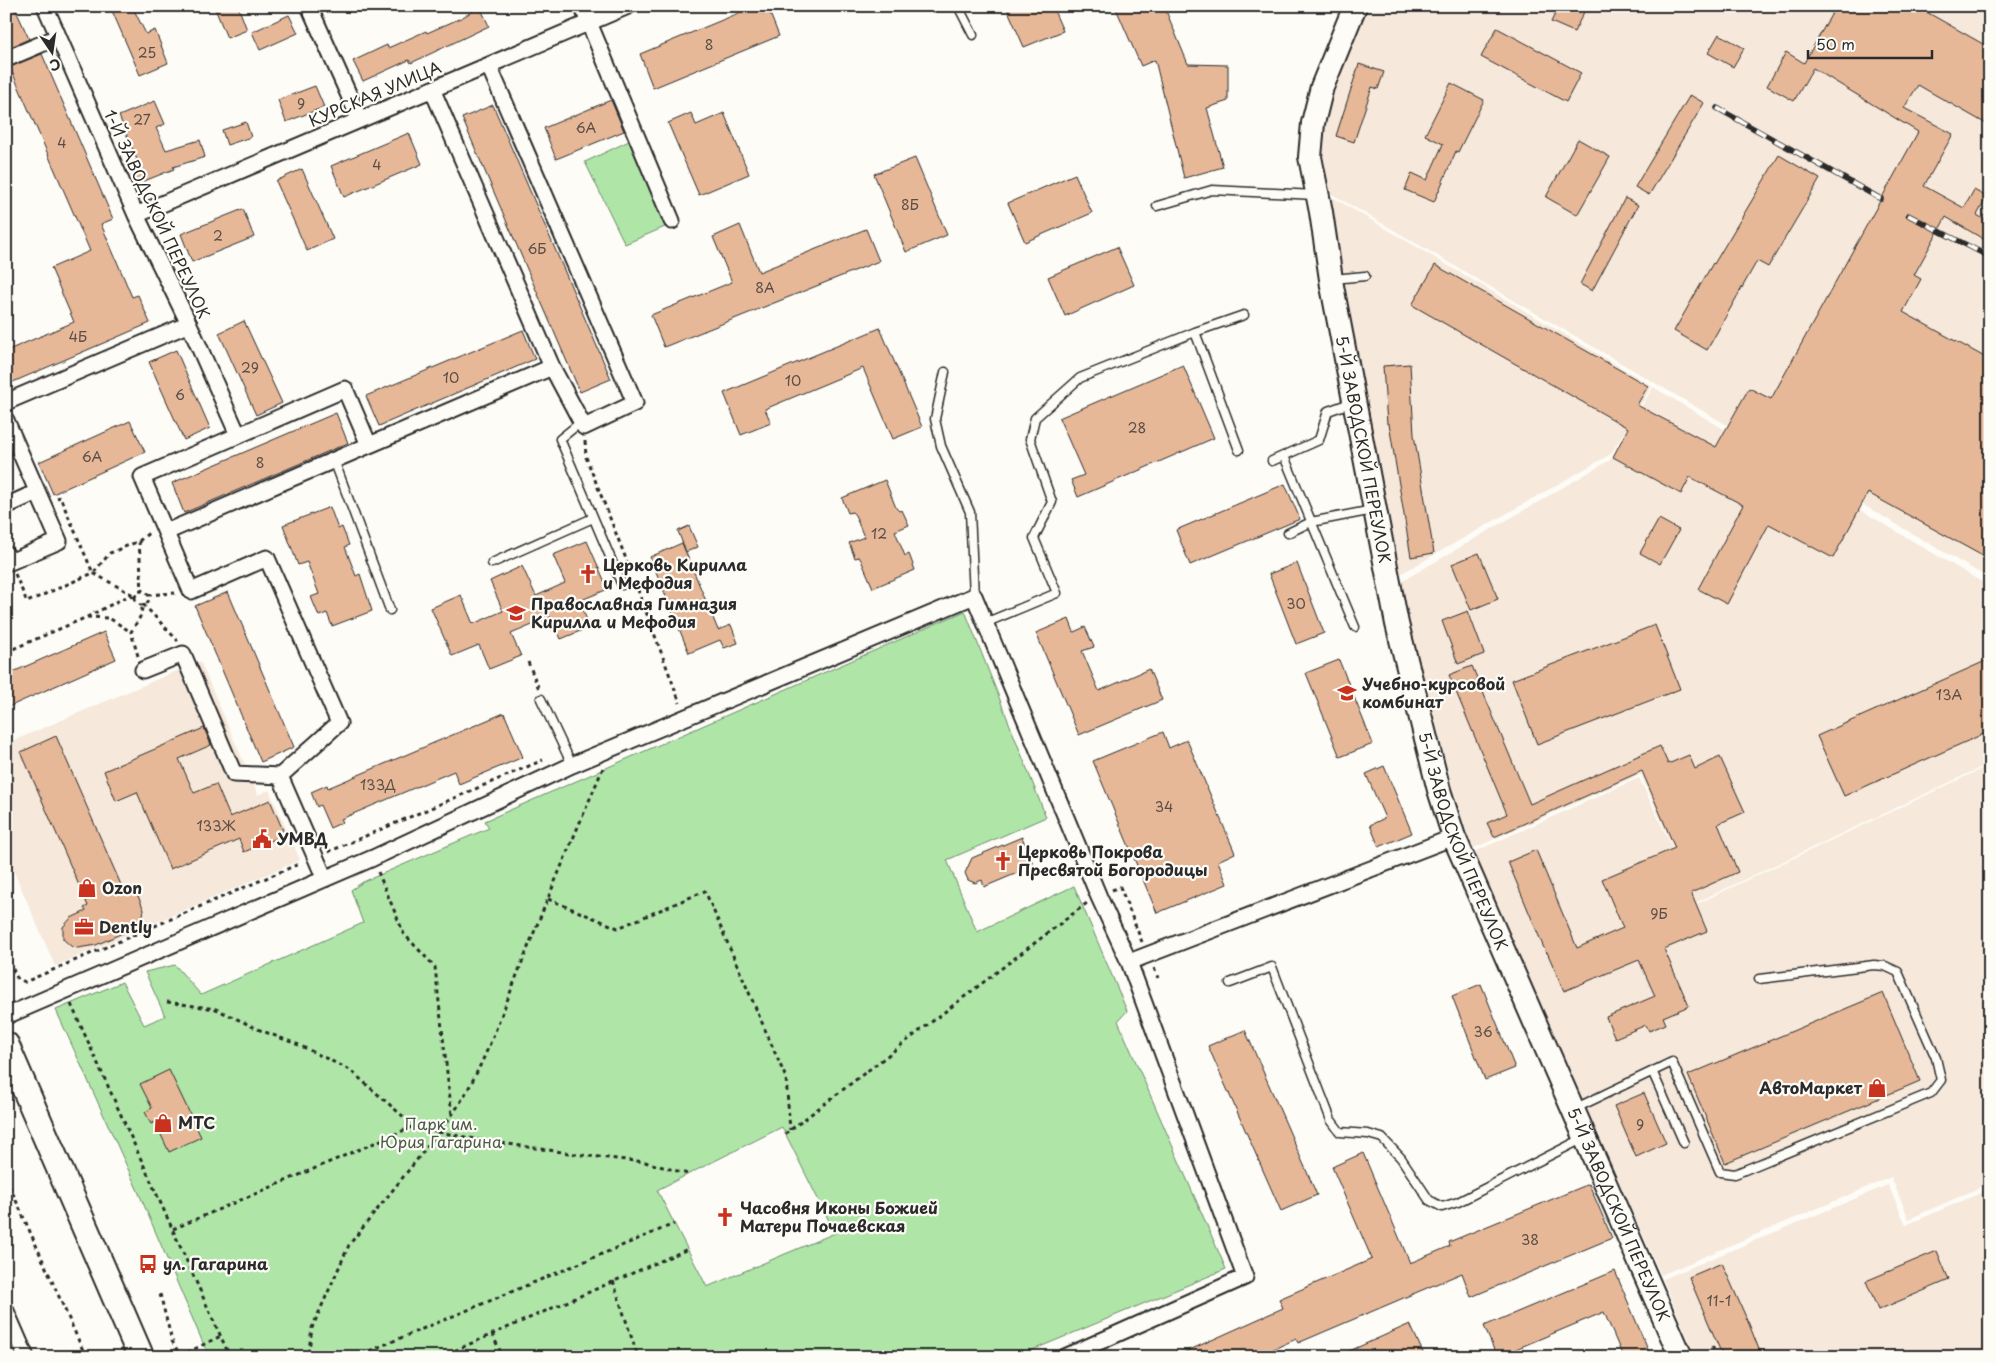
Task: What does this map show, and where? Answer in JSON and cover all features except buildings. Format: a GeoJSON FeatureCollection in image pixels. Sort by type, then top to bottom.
{"type":"FeatureCollection","features":[{"type":"Feature","properties":{"kind":"main road"},"geometry":{"type":"LineString","coordinates":[[6,1045],[141,1357]]}},
{"type":"Feature","properties":{"kind":"street","name":"1-Й ЗАВОДСКОЙ ПЕРЕУЛОК"},"geometry":{"type":"LineString","coordinates":[[45,6],[136,215],[189,324],[238,435]]}},
{"type":"Feature","properties":{"kind":"street"},"geometry":{"type":"LineString","coordinates":[[310,6],[360,120]]}},
{"type":"Feature","properties":{"kind":"street"},"geometry":{"type":"LineString","coordinates":[[582,6],[672,221]]}},
{"type":"Feature","properties":{"kind":"street","name":"КУРСКАЯ УЛИЦА"},"geometry":{"type":"LineString","coordinates":[[136,215],[628,6]]}},
{"type":"Feature","properties":{"kind":"street","name":"5-Й ЗАВОДСКОЙ ПЕРЕУЛОК"},"geometry":{"type":"LineString","coordinates":[[1356,6],[1322,87],[1313,122],[1310,157],[1331,279],[1397,624],[1439,790],[1454,837],[1681,1357]]}},
{"type":"Feature","properties":{"kind":"street"},"geometry":{"type":"LineString","coordinates":[[6,59],[58,36]]}},
{"type":"Feature","properties":{"kind":"street"},"geometry":{"type":"LineString","coordinates":[[432,89],[552,366],[582,424],[635,403],[489,66]]}},
{"type":"Feature","properties":{"kind":"street"},"geometry":{"type":"LineString","coordinates":[[6,402],[189,324]]}},
{"type":"Feature","properties":{"kind":"street"},"geometry":{"type":"LineString","coordinates":[[164,527],[334,460],[552,366]]}},
{"type":"Feature","properties":{"kind":"street"},"geometry":{"type":"LineString","coordinates":[[143,670],[183,654],[234,774],[280,776],[338,723],[267,558],[191,591],[142,477],[345,389],[369,445]]}},
{"type":"Feature","properties":{"kind":"street"},"geometry":{"type":"LineString","coordinates":[[6,420],[59,541],[8,558]]}},
{"type":"Feature","properties":{"kind":"street"},"geometry":{"type":"LineString","coordinates":[[6,506],[37,492]]}},
{"type":"Feature","properties":{"kind":"street"},"geometry":{"type":"LineString","coordinates":[[6,1016],[373,858],[572,765],[974,596],[1099,897],[1129,962],[1245,1277],[1064,1357]]}},
{"type":"Feature","properties":{"kind":"street"},"geometry":{"type":"LineString","coordinates":[[280,776],[314,858],[325,879]]}},
{"type":"Feature","properties":{"kind":"street"},"geometry":{"type":"LineString","coordinates":[[1129,962],[1454,837]]}},
{"type":"Feature","properties":{"kind":"street"},"geometry":{"type":"LineString","coordinates":[[6,1310],[26,1357]]}},
{"type":"Feature","properties":{"kind":"lane"},"geometry":{"type":"LineString","coordinates":[[958,6],[973,35]]}},
{"type":"Feature","properties":{"kind":"lane"},"geometry":{"type":"LineString","coordinates":[[1158,206],[1212,190],[1318,195]]}},
{"type":"Feature","properties":{"kind":"lane"},"geometry":{"type":"LineString","coordinates":[[1331,279],[1365,276]]}},
{"type":"Feature","properties":{"kind":"lane"},"geometry":{"type":"LineString","coordinates":[[985,623],[1057,593],[1034,538],[1052,502],[1030,439],[1035,418],[1080,378],[1194,332],[1244,315]]}},
{"type":"Feature","properties":{"kind":"lane"},"geometry":{"type":"LineString","coordinates":[[1194,332],[1239,450]]}},
{"type":"Feature","properties":{"kind":"lane"},"geometry":{"type":"LineString","coordinates":[[945,372],[935,419],[941,446],[970,512],[974,596]]}},
{"type":"Feature","properties":{"kind":"lane"},"geometry":{"type":"LineString","coordinates":[[1272,461],[1319,440],[1328,411],[1355,401]]}},
{"type":"Feature","properties":{"kind":"lane"},"geometry":{"type":"LineString","coordinates":[[582,424],[560,439],[622,585]]}},
{"type":"Feature","properties":{"kind":"lane"},"geometry":{"type":"LineString","coordinates":[[1284,456],[1355,627]]}},
{"type":"Feature","properties":{"kind":"lane"},"geometry":{"type":"LineString","coordinates":[[334,460],[390,610]]}},
{"type":"Feature","properties":{"kind":"lane"},"geometry":{"type":"LineString","coordinates":[[1288,532],[1311,522],[1375,509]]}},
{"type":"Feature","properties":{"kind":"lane"},"geometry":{"type":"LineString","coordinates":[[492,563],[594,518]]}},
{"type":"Feature","properties":{"kind":"lane"},"geometry":{"type":"LineString","coordinates":[[541,699],[572,765]]}},
{"type":"Feature","properties":{"kind":"lane"},"geometry":{"type":"LineString","coordinates":[[1572,1110],[1653,1073],[1672,1062],[1720,1172],[1735,1174],[1931,1093],[1941,1080],[1936,1058],[1898,972],[1885,966],[1874,965],[1759,978]]}},
{"type":"Feature","properties":{"kind":"lane"},"geometry":{"type":"LineString","coordinates":[[1230,983],[1272,967],[1331,1120],[1340,1132],[1368,1134],[1382,1138],[1401,1158],[1429,1200],[1442,1207],[1458,1202],[1585,1138]]}},
{"type":"Feature","properties":{"kind":"lane"},"geometry":{"type":"LineString","coordinates":[[1653,1073],[1684,1143]]}},
{"type":"Feature","properties":{"kind":"path"},"geometry":{"type":"LineString","coordinates":[[582,424],[586,457],[629,566]]}},
{"type":"Feature","properties":{"kind":"path"},"geometry":{"type":"LineString","coordinates":[[8,558],[27,602],[92,573],[110,553],[164,527]]}},
{"type":"Feature","properties":{"kind":"path"},"geometry":{"type":"LineString","coordinates":[[139,540],[142,591]]}},
{"type":"Feature","properties":{"kind":"path"},"geometry":{"type":"LineString","coordinates":[[92,573],[135,596],[137,603],[143,604],[176,638],[183,654]]}},
{"type":"Feature","properties":{"kind":"path"},"geometry":{"type":"LineString","coordinates":[[632,575],[682,703],[673,706]]}},
{"type":"Feature","properties":{"kind":"path"},"geometry":{"type":"LineString","coordinates":[[142,591],[145,591],[148,595],[148,601],[143,604],[140,617],[131,632],[143,670]]}},
{"type":"Feature","properties":{"kind":"path"},"geometry":{"type":"LineString","coordinates":[[6,652],[87,617],[124,598],[135,596],[142,591]]}},
{"type":"Feature","properties":{"kind":"path"},"geometry":{"type":"LineString","coordinates":[[148,595],[191,591]]}},
{"type":"Feature","properties":{"kind":"path"},"geometry":{"type":"LineString","coordinates":[[87,617],[108,618],[131,632]]}},
{"type":"Feature","properties":{"kind":"path"},"geometry":{"type":"LineString","coordinates":[[528,662],[541,699]]}},
{"type":"Feature","properties":{"kind":"path"},"geometry":{"type":"LineString","coordinates":[[6,954],[17,978],[26,982],[564,750]]}},
{"type":"Feature","properties":{"kind":"path"},"geometry":{"type":"LineString","coordinates":[[308,1357],[312,1328],[349,1245],[452,1116],[476,1078],[548,899],[606,763]]}},
{"type":"Feature","properties":{"kind":"path"},"geometry":{"type":"LineString","coordinates":[[363,837],[404,934],[435,966],[452,1116]]}},
{"type":"Feature","properties":{"kind":"path"},"geometry":{"type":"LineString","coordinates":[[1107,893],[1120,887],[1158,978]]}},
{"type":"Feature","properties":{"kind":"path"},"geometry":{"type":"LineString","coordinates":[[548,899],[618,928],[706,891],[786,1078],[790,1130]]}},
{"type":"Feature","properties":{"kind":"path"},"geometry":{"type":"LineString","coordinates":[[785,1134],[1090,901]]}},
{"type":"Feature","properties":{"kind":"path"},"geometry":{"type":"LineString","coordinates":[[56,968],[230,1357]]}},
{"type":"Feature","properties":{"kind":"path"},"geometry":{"type":"LineString","coordinates":[[167,1002],[216,1009],[260,1030],[300,1045],[350,1070],[414,1126],[480,1140],[645,1162],[688,1174]]}},
{"type":"Feature","properties":{"kind":"path"},"geometry":{"type":"LineString","coordinates":[[174,1229],[414,1126]]}},
{"type":"Feature","properties":{"kind":"path"},"geometry":{"type":"LineString","coordinates":[[6,1178],[86,1357]]}},
{"type":"Feature","properties":{"kind":"path"},"geometry":{"type":"LineString","coordinates":[[355,1357],[674,1224]]}},
{"type":"Feature","properties":{"kind":"path"},"geometry":{"type":"LineString","coordinates":[[440,1357],[688,1249]]}},
{"type":"Feature","properties":{"kind":"path"},"geometry":{"type":"LineString","coordinates":[[614,1281],[638,1357]]}},
{"type":"Feature","properties":{"kind":"path"},"geometry":{"type":"LineString","coordinates":[[160,1294],[172,1341],[180,1356],[221,1336]]}},
{"type":"Feature","properties":{"kind":"path"},"geometry":{"type":"LineString","coordinates":[[492,1334],[503,1357]]}},
{"type":"Feature","properties":{"kind":"path"},"geometry":{"type":"LineString","coordinates":[[1712,1346],[1717,1357]]}},
{"type":"Feature","properties":{"kind":"shaded area"},"geometry":{"type":"Polygon","coordinates":[[[1369,6],[1990,6],[1990,579],[1327,191],[1321,134],[1341,73],[1369,6]]]}},
{"type":"Feature","properties":{"kind":"shaded area"},"geometry":{"type":"Polygon","coordinates":[[[1327,194],[1652,386],[1611,454],[1397,576],[1327,194]]]}},
{"type":"Feature","properties":{"kind":"shaded area"},"geometry":{"type":"Polygon","coordinates":[[[1653,387],[1990,587],[1990,763],[1697,902],[1697,904],[1990,765],[1990,1183],[1909,1219],[1891,1177],[1661,1275],[1487,889],[1474,852],[1639,778],[1679,862],[1641,774],[1472,849],[1452,786],[1399,583],[1610,460],[1653,387]]]}},
{"type":"Feature","properties":{"kind":"shaded area"},"geometry":{"type":"Polygon","coordinates":[[[200,661],[258,795],[269,790],[300,860],[55,966],[6,853],[6,744],[200,661]]]}},
{"type":"Feature","properties":{"kind":"shaded area"},"geometry":{"type":"Polygon","coordinates":[[[1888,1185],[1906,1225],[1990,1189],[1990,1357],[1696,1357],[1663,1279],[1888,1185]]]}},
{"type":"Feature","properties":{"kind":"green space"},"geometry":{"type":"Polygon","coordinates":[[[629,141],[665,227],[625,244],[585,162],[629,141]]]}},
{"type":"Feature","properties":{"kind":"green space","name":"Парк им. Юрия Гагарина"},"geometry":{"type":"Polygon","coordinates":[[[965,611],[1046,817],[947,860],[977,932],[1074,886],[1127,1011],[1118,1021],[1226,1269],[1016,1357],[209,1357],[138,1191],[56,1010],[122,982],[144,1025],[165,1016],[145,972],[175,965],[201,995],[363,923],[351,890],[363,882],[489,828],[485,821],[965,611]],[[782,1127],[657,1190],[707,1287],[835,1233],[782,1127]]]}},
{"type":"Feature","properties":{"kind":"railway"},"geometry":{"type":"LineString","coordinates":[[1717,108],[1881,199]]}},
{"type":"Feature","properties":{"kind":"railway"},"geometry":{"type":"LineString","coordinates":[[1908,215],[1990,257]]}},
{"type":"Feature","properties":{"kind":"place","name":"Церковь Кирилла и Мефодия"},"geometry":{"type":"Point","coordinates":[588,574]}},
{"type":"Feature","properties":{"kind":"place","name":"Православная Гимназия Кирилла и Мефодия"},"geometry":{"type":"Point","coordinates":[516,613]}},
{"type":"Feature","properties":{"kind":"place","name":"Учебно-курсовой комбинат"},"geometry":{"type":"Point","coordinates":[1347,693]}},
{"type":"Feature","properties":{"kind":"place","name":"УМВД"},"geometry":{"type":"Point","coordinates":[262,839]}},
{"type":"Feature","properties":{"kind":"place","name":"Церковь Покрова Пресвятой Богородицы"},"geometry":{"type":"Point","coordinates":[1003,861]}},
{"type":"Feature","properties":{"kind":"place","name":"Ozon"},"geometry":{"type":"Point","coordinates":[87,888]}},
{"type":"Feature","properties":{"kind":"place","name":"Dently"},"geometry":{"type":"Point","coordinates":[84,927]}},
{"type":"Feature","properties":{"kind":"place","name":"АвтоМаркет"},"geometry":{"type":"Point","coordinates":[1877,1088]}},
{"type":"Feature","properties":{"kind":"place","name":"МТС"},"geometry":{"type":"Point","coordinates":[163,1123]}},
{"type":"Feature","properties":{"kind":"place","name":"Часовня Иконы Божией Матери Почаевская"},"geometry":{"type":"Point","coordinates":[725,1217]}},
{"type":"Feature","properties":{"kind":"place","name":"ул. Гагарина"},"geometry":{"type":"Point","coordinates":[148,1264]}}]}
